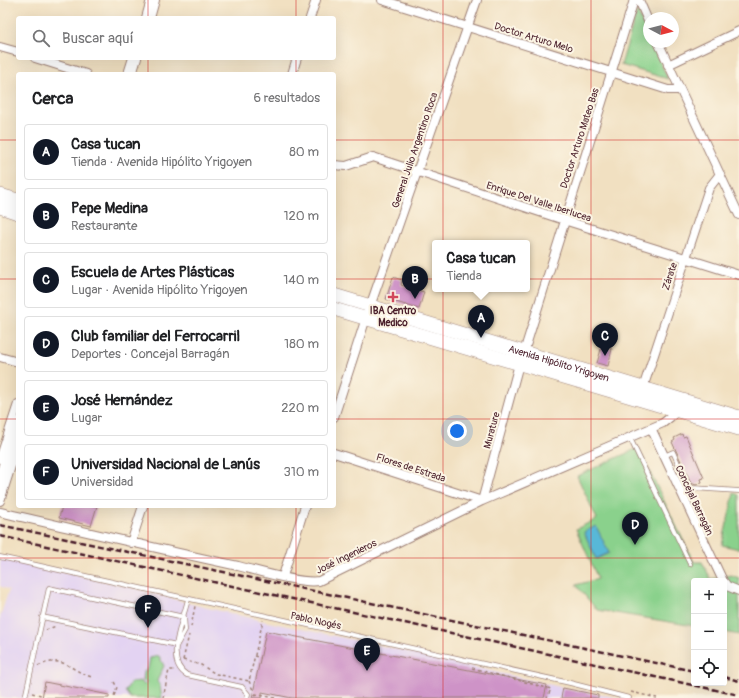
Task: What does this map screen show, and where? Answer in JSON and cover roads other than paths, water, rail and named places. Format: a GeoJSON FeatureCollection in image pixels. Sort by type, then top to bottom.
{"type":"FeatureCollection","features":[{"type":"Feature","properties":{"kind":"main road"},"geometry":{"type":"LineString","coordinates":[[149,16],[153,0]]}},
{"type":"Feature","properties":{"kind":"main road"},"geometry":{"type":"LineString","coordinates":[[131,72],[134,60]]}},
{"type":"Feature","properties":{"kind":"main road"},"geometry":{"type":"LineString","coordinates":[[0,195],[16,199]]}},
{"type":"Feature","properties":{"kind":"main road"},"geometry":{"type":"LineString","coordinates":[[0,207],[16,212]]}},
{"type":"Feature","properties":{"kind":"main road","name":"Avenida Hipólito Yrigoyen"},"geometry":{"type":"LineString","coordinates":[[336,296],[368,312],[522,358],[678,411],[739,429]]}},
{"type":"Feature","properties":{"kind":"main road","name":"Avenida Hipólito Yrigoyen"},"geometry":{"type":"LineString","coordinates":[[336,309],[368,312]]}},
{"type":"Feature","properties":{"kind":"main road","name":"Avenida Hipólito Yrigoyen"},"geometry":{"type":"LineString","coordinates":[[522,358],[643,388],[739,417]]}},
{"type":"Feature","properties":{"kind":"main road"},"geometry":{"type":"LineString","coordinates":[[0,482],[16,430]]}},
{"type":"Feature","properties":{"kind":"street"},"geometry":{"type":"LineString","coordinates":[[311,16],[316,0]]}},
{"type":"Feature","properties":{"kind":"street","name":"Doctor Arturo Melo"},"geometry":{"type":"LineString","coordinates":[[382,0],[668,90],[680,90]]}},
{"type":"Feature","properties":{"kind":"street","name":"General Julio Argentino Roca"},"geometry":{"type":"LineString","coordinates":[[336,411],[368,312],[477,0]]}},
{"type":"Feature","properties":{"kind":"street","name":"Doctor Arturo Mateo Bas"},"geometry":{"type":"LineString","coordinates":[[522,358],[634,0]]}},
{"type":"Feature","properties":{"kind":"street"},"geometry":{"type":"LineString","coordinates":[[639,0],[644,12]]}},
{"type":"Feature","properties":{"kind":"street"},"geometry":{"type":"LineString","coordinates":[[668,65],[739,31]]}},
{"type":"Feature","properties":{"kind":"street"},"geometry":{"type":"LineString","coordinates":[[0,47],[16,51]]}},
{"type":"Feature","properties":{"kind":"street"},"geometry":{"type":"LineString","coordinates":[[661,48],[738,210]]}},
{"type":"Feature","properties":{"kind":"street"},"geometry":{"type":"LineString","coordinates":[[42,60],[80,72]]}},
{"type":"Feature","properties":{"kind":"street"},"geometry":{"type":"LineString","coordinates":[[293,72],[296,60]]}},
{"type":"Feature","properties":{"kind":"street","name":"Enrique Del Valle Iberlucea"},"geometry":{"type":"LineString","coordinates":[[336,165],[346,166],[373,157],[564,220],[739,275]]}},
{"type":"Feature","properties":{"kind":"street","name":"Zárate"},"geometry":{"type":"LineString","coordinates":[[643,388],[709,188],[720,174]]}},
{"type":"Feature","properties":{"kind":"street"},"geometry":{"type":"LineString","coordinates":[[0,357],[16,361]]}},
{"type":"Feature","properties":{"kind":"street","name":"Murature"},"geometry":{"type":"LineString","coordinates":[[482,501],[522,358]]}},
{"type":"Feature","properties":{"kind":"street"},"geometry":{"type":"LineString","coordinates":[[0,459],[16,410]]}},
{"type":"Feature","properties":{"kind":"street","name":"José Ingenieros"},"geometry":{"type":"LineString","coordinates":[[0,512],[131,543],[313,582],[319,581],[482,501],[651,428],[670,419],[678,411]]}},
{"type":"Feature","properties":{"kind":"street","name":"Concejal Barragán"},"geometry":{"type":"LineString","coordinates":[[651,428],[721,578]]}},
{"type":"Feature","properties":{"kind":"street"},"geometry":{"type":"LineString","coordinates":[[0,501],[16,450]]}},
{"type":"Feature","properties":{"kind":"street","name":"Flores de Estrada"},"geometry":{"type":"LineString","coordinates":[[336,454],[482,501]]}},
{"type":"Feature","properties":{"kind":"street"},"geometry":{"type":"LineString","coordinates":[[131,543],[143,508]]}},
{"type":"Feature","properties":{"kind":"street"},"geometry":{"type":"LineString","coordinates":[[283,576],[304,508]]}},
{"type":"Feature","properties":{"kind":"street","name":"Concejal Barragán"},"geometry":{"type":"LineString","coordinates":[[727,586],[739,591]]}},
{"type":"Feature","properties":{"kind":"lane"},"geometry":{"type":"LineString","coordinates":[[630,437],[690,564]]}},
{"type":"Feature","properties":{"kind":"lane"},"geometry":{"type":"LineString","coordinates":[[663,456],[673,452],[688,485],[692,488],[739,491]]}},
{"type":"Feature","properties":{"kind":"lane","name":"Pablo Nogés"},"geometry":{"type":"LineString","coordinates":[[0,557],[570,683],[629,698]]}},
{"type":"Feature","properties":{"kind":"lane"},"geometry":{"type":"LineString","coordinates":[[25,698],[49,588],[184,617]]}},
{"type":"Feature","properties":{"kind":"lane"},"geometry":{"type":"LineString","coordinates":[[188,599],[184,617],[178,628],[175,657],[181,672],[187,675],[242,687],[248,694],[247,698]]}},
{"type":"Feature","properties":{"kind":"lane"},"geometry":{"type":"LineString","coordinates":[[42,617],[177,645]]}},
{"type":"Feature","properties":{"kind":"lane"},"geometry":{"type":"LineString","coordinates":[[177,645],[185,630],[184,617]]}},
{"type":"Feature","properties":{"kind":"water"},"geometry":{"type":"Polygon","coordinates":[[[596,526],[609,553],[596,559],[584,532],[596,526]]]}},
{"type":"Feature","properties":{"kind":"railway"},"geometry":{"type":"LineString","coordinates":[[0,525],[691,670]]}},
{"type":"Feature","properties":{"kind":"railway"},"geometry":{"type":"LineString","coordinates":[[0,536],[739,695]]}},
{"type":"Feature","properties":{"kind":"railway"},"geometry":{"type":"LineString","coordinates":[[727,678],[739,681]]}},
{"type":"Feature","properties":{"kind":"place","name":"IBA Centro Medico"},"geometry":{"type":"Point","coordinates":[393,297]}},
{"type":"Feature","properties":{"kind":"place","name":"Pepe Medina"},"geometry":{"type":"Point","coordinates":[415,299]}},
{"type":"Feature","properties":{"kind":"place","name":"Casa tucan"},"geometry":{"type":"Point","coordinates":[481,338]}},
{"type":"Feature","properties":{"kind":"place","name":"Escuela de Artes Plásticas"},"geometry":{"type":"Point","coordinates":[605,356]}},
{"type":"Feature","properties":{"kind":"place","name":"Club familiar del Ferrocarril"},"geometry":{"type":"Point","coordinates":[635,545]}},
{"type":"Feature","properties":{"kind":"place","name":"Universidad Nacional de Lanús"},"geometry":{"type":"Point","coordinates":[148,628]}},
{"type":"Feature","properties":{"kind":"place","name":"José Hernández"},"geometry":{"type":"Point","coordinates":[367,671]}}]}
